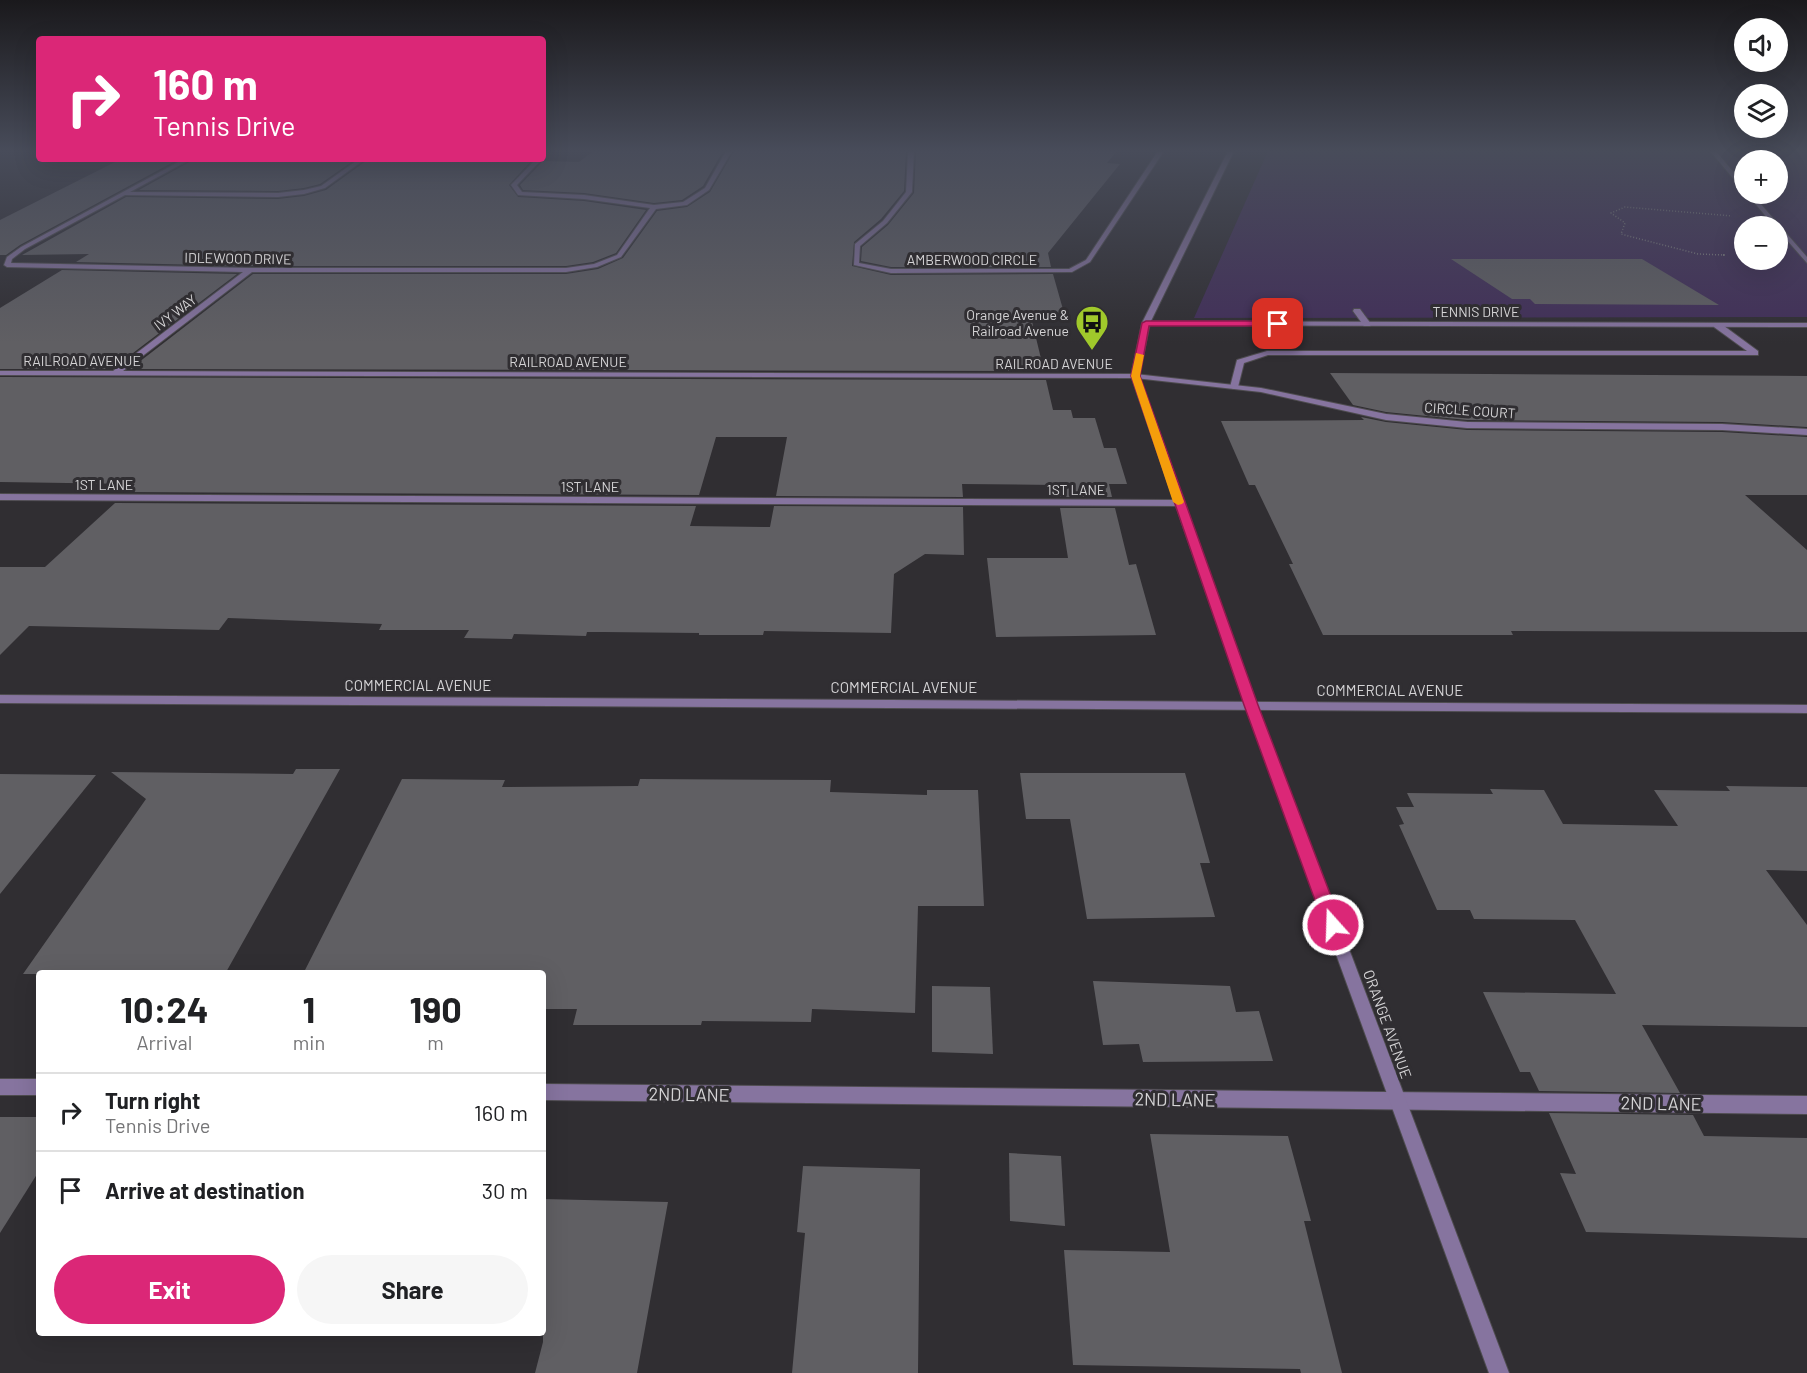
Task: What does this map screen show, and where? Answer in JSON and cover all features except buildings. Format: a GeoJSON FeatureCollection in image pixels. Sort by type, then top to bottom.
{"type":"FeatureCollection","features":[{"type":"Feature","properties":{"kind":"street","name":"IDLEWOOD DRIVE"},"geometry":{"type":"LineString","coordinates":[[86,215],[23,248],[9,258],[8,266],[250,270],[566,270],[595,266],[619,256],[648,215]]}},
{"type":"Feature","properties":{"kind":"street","name":"AMBERWOOD CIRCLE"},"geometry":{"type":"LineString","coordinates":[[891,215],[857,245],[856,264],[891,271],[1070,271],[1088,261],[1118,215]]}},
{"type":"Feature","properties":{"kind":"street"},"geometry":{"type":"LineString","coordinates":[[1135,376],[1146,323],[1199,215]]}},
{"type":"Feature","properties":{"kind":"street"},"geometry":{"type":"LineString","coordinates":[[1788,239],[1807,261]]}},
{"type":"Feature","properties":{"kind":"street","name":"IVY WAY"},"geometry":{"type":"LineString","coordinates":[[114,374],[250,270]]}},
{"type":"Feature","properties":{"kind":"street"},"geometry":{"type":"LineString","coordinates":[[1357,311],[1367,324]]}},
{"type":"Feature","properties":{"kind":"street","name":"TENNIS DRIVE"},"geometry":{"type":"LineString","coordinates":[[1146,323],[1807,325]]}},
{"type":"Feature","properties":{"kind":"street"},"geometry":{"type":"LineString","coordinates":[[1234,387],[1239,362],[1267,353],[1743,355],[1755,353],[1717,325]]}},
{"type":"Feature","properties":{"kind":"street","name":"RAILROAD AVENUE"},"geometry":{"type":"LineString","coordinates":[[0,373],[1135,376]]}},
{"type":"Feature","properties":{"kind":"street","name":"CIRCLE COURT"},"geometry":{"type":"LineString","coordinates":[[1135,376],[1261,390],[1386,417],[1467,424],[1546,427],[1722,427],[1807,432]]}},
{"type":"Feature","properties":{"kind":"street","name":"ORANGE AVENUE"},"geometry":{"type":"LineString","coordinates":[[1135,376],[1251,705],[1499,1373]]}},
{"type":"Feature","properties":{"kind":"street","name":"1ST LANE"},"geometry":{"type":"LineString","coordinates":[[0,496],[1179,503]]}},
{"type":"Feature","properties":{"kind":"street","name":"COMMERCIAL AVENUE"},"geometry":{"type":"LineString","coordinates":[[0,699],[1807,709]]}},
{"type":"Feature","properties":{"kind":"street"},"geometry":{"type":"LineString","coordinates":[[0,1087],[36,1087]]}},
{"type":"Feature","properties":{"kind":"street","name":"2ND LANE"},"geometry":{"type":"LineString","coordinates":[[546,1092],[1807,1105]]}},
{"type":"Feature","properties":{"kind":"path"},"geometry":{"type":"LineString","coordinates":[[1614,215],[1624,223],[1621,234],[1698,254],[1725,255]]}},
{"type":"Feature","properties":{"kind":"path"},"geometry":{"type":"LineString","coordinates":[[1721,215],[1732,216]]}},
{"type":"Feature","properties":{"kind":"shaded area"},"geometry":{"type":"Polygon","coordinates":[[[1240,215],[1807,215],[1807,317],[1194,318],[1240,215]]]}},
{"type":"Feature","properties":{"kind":"slow traffic"},"geometry":{"type":"LineString","coordinates":[[1139,355],[1135,376],[1178,502]]}},
{"type":"Feature","properties":{"kind":"place","name":"Orange Avenue & Railroad Avenue"},"geometry":{"type":"Point","coordinates":[1092,351]}},
{"type":"Feature","properties":{"kind":"route"},"geometry":{"type":"LineString","coordinates":[[1278,324],[1146,323],[1135,376],[1251,705],[1333,925]]}}]}
